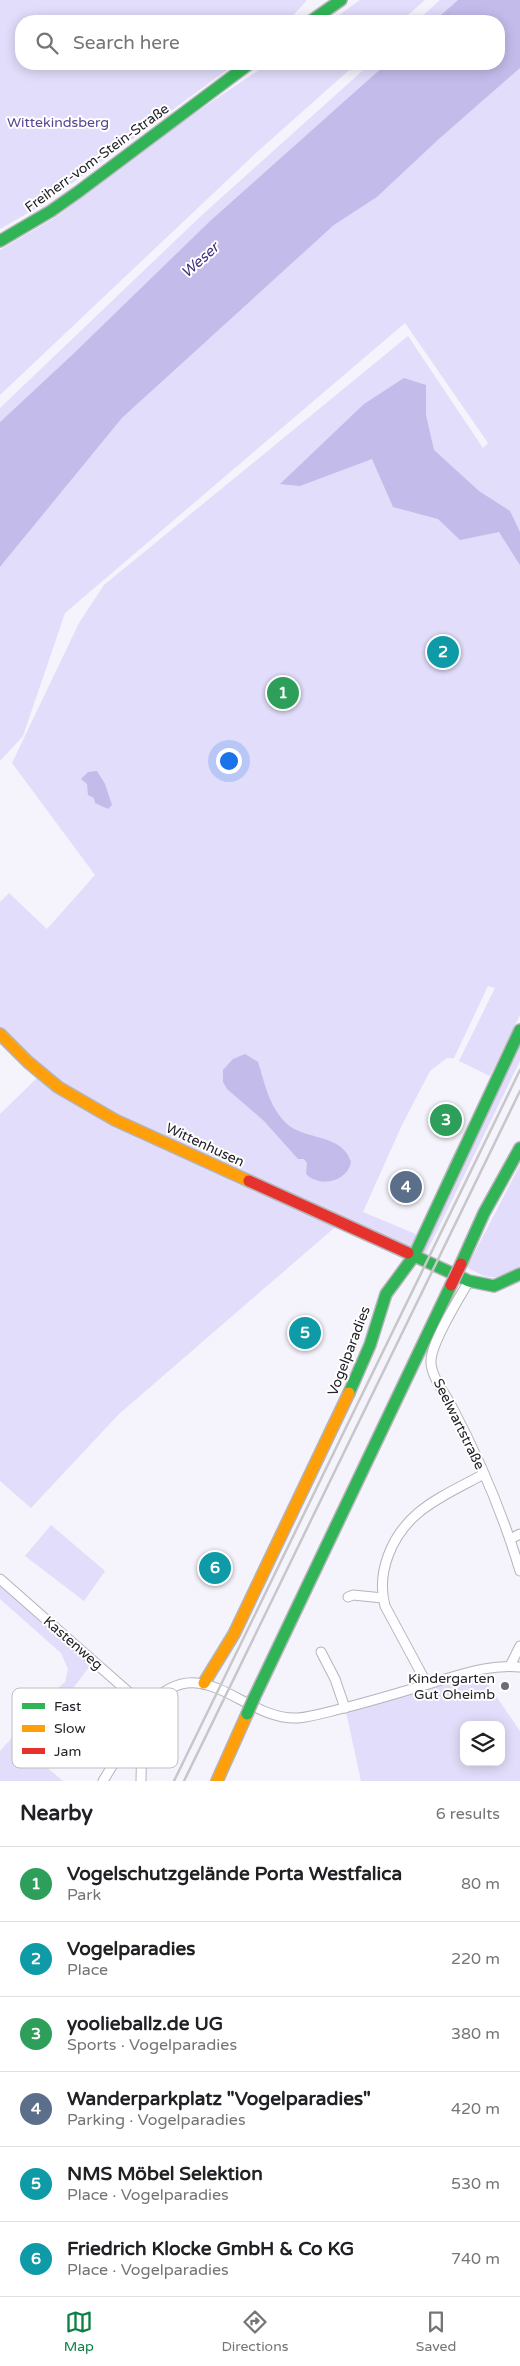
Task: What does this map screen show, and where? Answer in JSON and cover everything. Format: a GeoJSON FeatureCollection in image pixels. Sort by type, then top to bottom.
{"type":"FeatureCollection","features":[{"type":"Feature","properties":{"kind":"street"},"geometry":{"type":"LineString","coordinates":[[320,15],[341,0]]}},
{"type":"Feature","properties":{"kind":"street"},"geometry":{"type":"LineString","coordinates":[[328,15],[349,0]]}},
{"type":"Feature","properties":{"kind":"street","name":"Freiherr-vom-Stein-Straße"},"geometry":{"type":"LineString","coordinates":[[0,241],[64,202],[241,70]]}},
{"type":"Feature","properties":{"kind":"street","name":"Freiherr-vom-Stein-Straße"},"geometry":{"type":"LineString","coordinates":[[208,96],[248,70]]}},
{"type":"Feature","properties":{"kind":"street","name":"Vogelparadies"},"geometry":{"type":"LineString","coordinates":[[204,1683],[234,1634],[336,1423],[370,1345],[386,1294],[414,1256],[520,1030]]}},
{"type":"Feature","properties":{"kind":"street","name":"Wittenhusen"},"geometry":{"type":"LineString","coordinates":[[0,1034],[28,1062],[58,1087],[115,1120],[469,1281],[494,1286],[520,1274]]}},
{"type":"Feature","properties":{"kind":"street"},"geometry":{"type":"LineString","coordinates":[[217,1781],[254,1698],[484,1213],[520,1148]]}},
{"type":"Feature","properties":{"kind":"street","name":"Seelwartstraße"},"geometry":{"type":"LineString","coordinates":[[469,1281],[432,1353],[432,1369],[466,1433],[484,1474],[510,1539],[520,1571]]}},
{"type":"Feature","properties":{"kind":"street"},"geometry":{"type":"LineString","coordinates":[[427,1684],[388,1614],[383,1598],[384,1567],[390,1551],[408,1523],[429,1505],[484,1474]]}},
{"type":"Feature","properties":{"kind":"street"},"geometry":{"type":"LineString","coordinates":[[510,1539],[520,1534]]}},
{"type":"Feature","properties":{"kind":"street","name":"Kastenweg"},"geometry":{"type":"LineString","coordinates":[[0,1579],[124,1688]]}},
{"type":"Feature","properties":{"kind":"street"},"geometry":{"type":"LineString","coordinates":[[348,1597],[353,1595],[383,1598]]}},
{"type":"Feature","properties":{"kind":"street"},"geometry":{"type":"LineString","coordinates":[[172,1688],[187,1683],[204,1683],[280,1717],[299,1718],[344,1708],[485,1668],[515,1667],[520,1646]]}},
{"type":"Feature","properties":{"kind":"street"},"geometry":{"type":"LineString","coordinates":[[321,1652],[335,1679],[344,1708]]}},
{"type":"Feature","properties":{"kind":"street"},"geometry":{"type":"LineString","coordinates":[[103,1781],[111,1768]]}},
{"type":"Feature","properties":{"kind":"street"},"geometry":{"type":"LineString","coordinates":[[141,1768],[141,1781]]}},
{"type":"Feature","properties":{"kind":"green space","name":"Wittekindsberg"},"geometry":{"type":"Polygon","coordinates":[[[0,0],[307,0],[293,15],[15,15],[15,70],[227,70],[45,203],[0,229],[0,0]]]}},
{"type":"Feature","properties":{"kind":"green space"},"geometry":{"type":"Polygon","coordinates":[[[360,0],[425,0],[408,15],[339,15],[360,0]]]}},
{"type":"Feature","properties":{"kind":"green space"},"geometry":{"type":"Polygon","coordinates":[[[440,0],[458,0],[441,15],[424,15],[440,0]]]}},
{"type":"Feature","properties":{"kind":"green space"},"geometry":{"type":"Polygon","coordinates":[[[520,68],[520,1015],[490,1076],[459,1061],[495,988],[488,986],[454,1058],[447,1058],[430,1071],[402,1125],[363,1212],[418,1235],[451,1159],[520,1033],[520,1061],[426,1253],[341,1222],[119,1414],[31,1508],[0,1481],[0,1114],[40,1075],[0,1038],[0,902],[9,893],[47,929],[95,875],[12,763],[79,623],[104,585],[408,336],[483,448],[488,443],[405,323],[65,613],[23,736],[0,761],[0,567],[122,418],[334,225],[377,197],[439,139],[520,68]]]}},
{"type":"Feature","properties":{"kind":"green space"},"geometry":{"type":"Polygon","coordinates":[[[259,70],[349,70],[257,152],[0,395],[0,250],[56,217],[189,117],[259,70]]]}},
{"type":"Feature","properties":{"kind":"green space"},"geometry":{"type":"Polygon","coordinates":[[[363,70],[379,70],[210,221],[0,422],[0,408],[203,214],[363,70]]]}},
{"type":"Feature","properties":{"kind":"green space"},"geometry":{"type":"Polygon","coordinates":[[[520,1165],[520,1268],[498,1276],[488,1277],[467,1267],[520,1165]]]}},
{"type":"Feature","properties":{"kind":"green space"},"geometry":{"type":"Polygon","coordinates":[[[51,1525],[105,1571],[84,1601],[25,1556],[51,1525]]]}},
{"type":"Feature","properties":{"kind":"green space"},"geometry":{"type":"Polygon","coordinates":[[[0,1581],[93,1662],[73,1688],[58,1688],[65,1682],[68,1669],[61,1653],[0,1599],[0,1581]]]}},
{"type":"Feature","properties":{"kind":"green space"},"geometry":{"type":"Polygon","coordinates":[[[483,1677],[520,1731],[520,1781],[361,1781],[345,1707],[483,1677]]]}},
{"type":"Feature","properties":{"kind":"green space"},"geometry":{"type":"Polygon","coordinates":[[[12,1738],[12,1768],[47,1768],[63,1781],[0,1781],[0,1751],[12,1738]]]}},
{"type":"Feature","properties":{"kind":"water","name":"Weser"},"geometry":{"type":"Polygon","coordinates":[[[458,0],[520,0],[520,68],[439,139],[377,197],[334,225],[122,418],[0,567],[0,422],[210,221],[379,70],[505,70],[505,15],[441,15],[458,0]]]}},
{"type":"Feature","properties":{"kind":"water"},"geometry":{"type":"Polygon","coordinates":[[[404,378],[426,385],[426,415],[434,450],[479,491],[510,511],[520,532],[520,565],[499,532],[460,540],[438,519],[393,507],[372,459],[300,486],[280,484],[364,404],[404,378]]]}},
{"type":"Feature","properties":{"kind":"water"},"geometry":{"type":"Polygon","coordinates":[[[97,771],[105,784],[112,805],[108,809],[95,803],[94,798],[88,795],[87,784],[81,779],[88,772],[97,771]]]}},
{"type":"Feature","properties":{"kind":"water"},"geometry":{"type":"Polygon","coordinates":[[[245,1054],[258,1062],[272,1103],[287,1124],[304,1133],[332,1142],[340,1146],[346,1153],[351,1162],[348,1169],[339,1178],[325,1182],[318,1181],[306,1174],[307,1163],[304,1159],[298,1159],[264,1121],[227,1089],[223,1082],[223,1070],[233,1059],[245,1054]]]}},
{"type":"Feature","properties":{"kind":"railway"},"geometry":{"type":"LineString","coordinates":[[174,1781],[520,1070]]}},
{"type":"Feature","properties":{"kind":"railway"},"geometry":{"type":"LineString","coordinates":[[184,1781],[520,1091]]}},
{"type":"Feature","properties":{"kind":"traffic: fast"},"geometry":{"type":"LineString","coordinates":[[320,15],[341,0]]}},
{"type":"Feature","properties":{"kind":"traffic: fast"},"geometry":{"type":"LineString","coordinates":[[0,241],[51,211],[78,192],[241,70]]}},
{"type":"Feature","properties":{"kind":"traffic: fast"},"geometry":{"type":"LineString","coordinates":[[349,1393],[370,1345],[386,1294],[414,1256],[520,1030]]}},
{"type":"Feature","properties":{"kind":"traffic: fast"},"geometry":{"type":"LineString","coordinates":[[461,1264],[484,1213],[520,1148]]}},
{"type":"Feature","properties":{"kind":"traffic: fast"},"geometry":{"type":"LineString","coordinates":[[408,1253],[469,1281],[494,1286],[520,1274]]}},
{"type":"Feature","properties":{"kind":"traffic: fast"},"geometry":{"type":"LineString","coordinates":[[254,1698],[451,1285]]}},
{"type":"Feature","properties":{"kind":"traffic: fast"},"geometry":{"type":"LineString","coordinates":[[247,1714],[254,1698]]}},
{"type":"Feature","properties":{"kind":"traffic: slow"},"geometry":{"type":"LineString","coordinates":[[0,1034],[28,1062],[58,1087],[115,1120],[249,1181]]}},
{"type":"Feature","properties":{"kind":"traffic: slow"},"geometry":{"type":"LineString","coordinates":[[204,1683],[234,1634],[349,1393]]}},
{"type":"Feature","properties":{"kind":"traffic: slow"},"geometry":{"type":"LineString","coordinates":[[217,1781],[247,1714]]}},
{"type":"Feature","properties":{"kind":"traffic: jam"},"geometry":{"type":"LineString","coordinates":[[249,1181],[408,1253]]}},
{"type":"Feature","properties":{"kind":"traffic: jam"},"geometry":{"type":"LineString","coordinates":[[451,1285],[461,1264]]}},
{"type":"Feature","properties":{"kind":"place","name":"Vogelparadies"},"geometry":{"type":"Point","coordinates":[443,652]}},
{"type":"Feature","properties":{"kind":"place","name":"Vogelschutzgelände Porta Westfalica"},"geometry":{"type":"Point","coordinates":[283,693]}},
{"type":"Feature","properties":{"kind":"place","name":"yoolieballz.de UG"},"geometry":{"type":"Point","coordinates":[446,1120]}},
{"type":"Feature","properties":{"kind":"place","name":"Wanderparkplatz \"Vogelparadies\""},"geometry":{"type":"Point","coordinates":[406,1187]}},
{"type":"Feature","properties":{"kind":"place","name":"NMS Möbel Selektion"},"geometry":{"type":"Point","coordinates":[305,1333]}},
{"type":"Feature","properties":{"kind":"place","name":"Friedrich Klocke GmbH & Co KG"},"geometry":{"type":"Point","coordinates":[215,1568]}},
{"type":"Feature","properties":{"kind":"place","name":"Kindergarten Gut Oheimb"},"geometry":{"type":"Point","coordinates":[505,1686]}}]}
